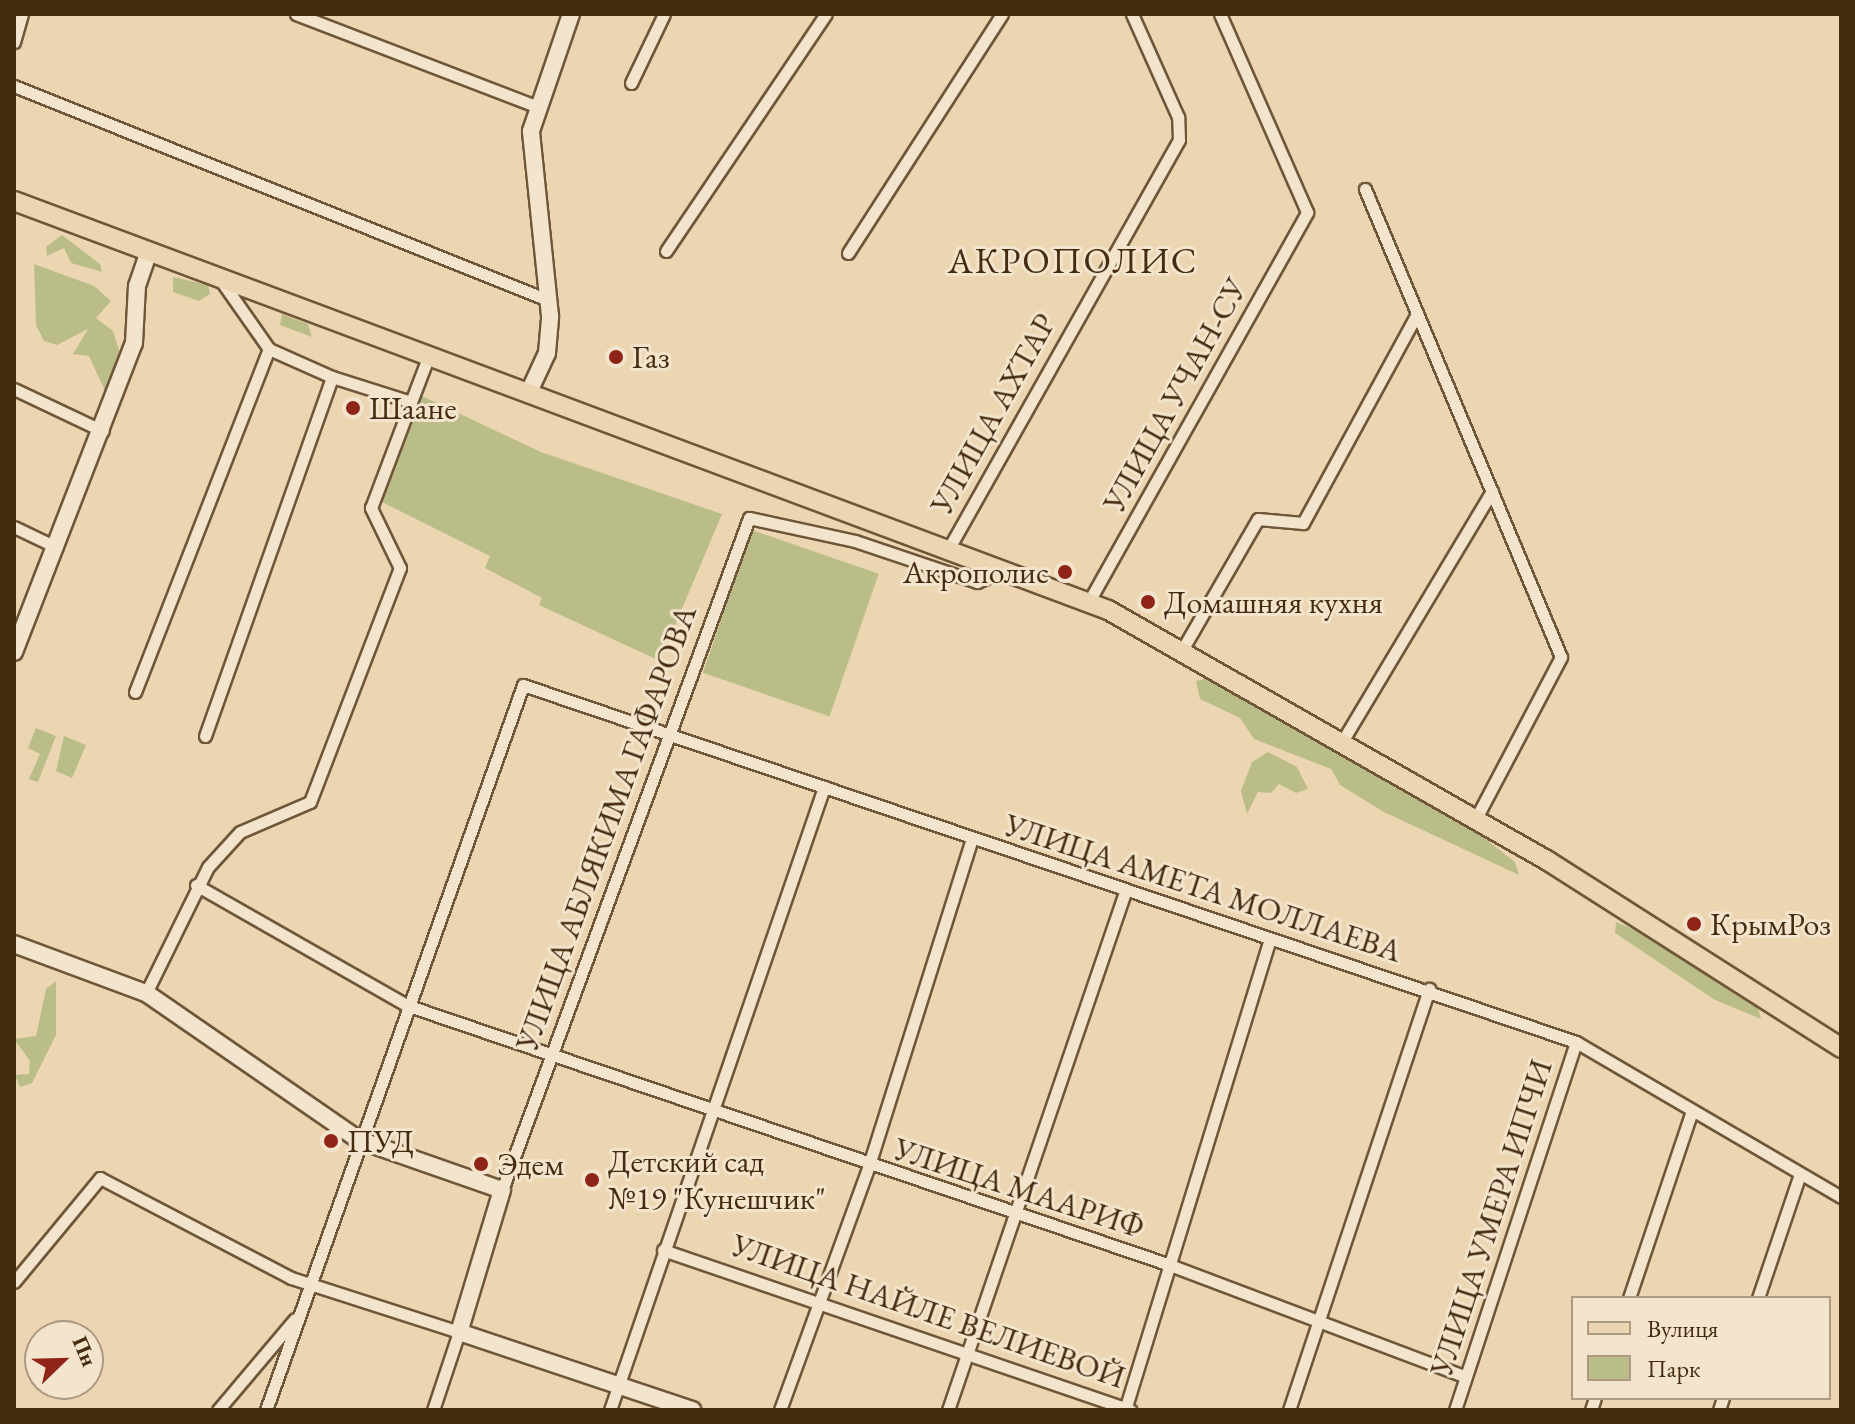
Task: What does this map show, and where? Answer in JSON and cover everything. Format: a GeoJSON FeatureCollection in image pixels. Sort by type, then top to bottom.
{"type":"FeatureCollection","features":[{"type":"Feature","properties":{"kind":"main road"},"geometry":{"type":"LineString","coordinates":[[14,201],[949,548],[1088,603],[1182,650],[1476,818],[1841,1048]]}},
{"type":"Feature","properties":{"kind":"street"},"geometry":{"type":"LineString","coordinates":[[14,42],[22,14]]}},
{"type":"Feature","properties":{"kind":"street"},"geometry":{"type":"LineString","coordinates":[[296,14],[536,106]]}},
{"type":"Feature","properties":{"kind":"street"},"geometry":{"type":"LineString","coordinates":[[528,394],[547,353],[548,300],[531,174],[536,106],[571,14]]}},
{"type":"Feature","properties":{"kind":"street"},"geometry":{"type":"LineString","coordinates":[[631,83],[664,14]]}},
{"type":"Feature","properties":{"kind":"street"},"geometry":{"type":"LineString","coordinates":[[666,251],[826,14]]}},
{"type":"Feature","properties":{"kind":"street"},"geometry":{"type":"LineString","coordinates":[[848,253],[1002,14]]}},
{"type":"Feature","properties":{"kind":"street","name":"УЛИЦА АХТАР"},"geometry":{"type":"LineString","coordinates":[[949,548],[1179,140],[1178,117],[1132,14]]}},
{"type":"Feature","properties":{"kind":"street","name":"УЛИЦА УЧАН-СУ"},"geometry":{"type":"LineString","coordinates":[[1088,603],[1307,212],[1220,14]]}},
{"type":"Feature","properties":{"kind":"street"},"geometry":{"type":"LineString","coordinates":[[14,86],[548,300]]}},
{"type":"Feature","properties":{"kind":"street"},"geometry":{"type":"LineString","coordinates":[[1365,189],[1561,657],[1476,818]]}},
{"type":"Feature","properties":{"kind":"street"},"geometry":{"type":"LineString","coordinates":[[14,652],[103,431],[134,343],[137,286],[149,251]]}},
{"type":"Feature","properties":{"kind":"street"},"geometry":{"type":"LineString","coordinates":[[219,278],[269,349],[332,377],[411,402]]}},
{"type":"Feature","properties":{"kind":"street"},"geometry":{"type":"LineString","coordinates":[[1182,650],[1258,519],[1303,523],[1417,314]]}},
{"type":"Feature","properties":{"kind":"street"},"geometry":{"type":"LineString","coordinates":[[135,692],[269,349]]}},
{"type":"Feature","properties":{"kind":"street"},"geometry":{"type":"LineString","coordinates":[[146,993],[196,885],[240,832],[310,802],[400,568],[371,508],[429,355]]}},
{"type":"Feature","properties":{"kind":"street"},"geometry":{"type":"LineString","coordinates":[[205,736],[332,377]]}},
{"type":"Feature","properties":{"kind":"street"},"geometry":{"type":"LineString","coordinates":[[14,389],[103,431]]}},
{"type":"Feature","properties":{"kind":"street"},"geometry":{"type":"LineString","coordinates":[[1343,740],[1492,491]]}},
{"type":"Feature","properties":{"kind":"street","name":"УЛИЦА АБЛЯКИМА ГАФАРОВА"},"geometry":{"type":"LineString","coordinates":[[433,1410],[502,1190],[552,1059],[666,736],[749,518],[855,541],[977,582],[1005,570]]}},
{"type":"Feature","properties":{"kind":"street"},"geometry":{"type":"LineString","coordinates":[[14,527],[56,547]]}},
{"type":"Feature","properties":{"kind":"street","name":"УЛИЦА АМЕТА МОЛЛАЕВА"},"geometry":{"type":"LineString","coordinates":[[406,1005],[523,685],[1269,943],[1429,989],[1576,1042],[1841,1197]]}},
{"type":"Feature","properties":{"kind":"street"},"geometry":{"type":"LineString","coordinates":[[610,1410],[824,787]]}},
{"type":"Feature","properties":{"kind":"street"},"geometry":{"type":"LineString","coordinates":[[780,1410],[869,1165],[972,839]]}},
{"type":"Feature","properties":{"kind":"street","name":"УЛИЦА МААРИФ"},"geometry":{"type":"LineString","coordinates":[[196,885],[406,1005],[712,1114],[1170,1265],[1466,1377]]}},
{"type":"Feature","properties":{"kind":"street"},"geometry":{"type":"LineString","coordinates":[[948,1410],[971,1353],[1013,1215],[1125,892]]}},
{"type":"Feature","properties":{"kind":"street"},"geometry":{"type":"LineString","coordinates":[[1127,1410],[1269,943]]}},
{"type":"Feature","properties":{"kind":"street"},"geometry":{"type":"LineString","coordinates":[[14,944],[146,993],[359,1140],[502,1190]]}},
{"type":"Feature","properties":{"kind":"street"},"geometry":{"type":"LineString","coordinates":[[1289,1410],[1429,989]]}},
{"type":"Feature","properties":{"kind":"street"},"geometry":{"type":"LineString","coordinates":[[266,1410],[299,1316],[307,1280],[406,1005]]}},
{"type":"Feature","properties":{"kind":"street","name":"УЛИЦА УМЕРА ИПЧИ"},"geometry":{"type":"LineString","coordinates":[[1455,1410],[1576,1042]]}},
{"type":"Feature","properties":{"kind":"street"},"geometry":{"type":"LineString","coordinates":[[1630,1296],[1692,1111]]}},
{"type":"Feature","properties":{"kind":"street"},"geometry":{"type":"LineString","coordinates":[[1759,1296],[1800,1174]]}},
{"type":"Feature","properties":{"kind":"street"},"geometry":{"type":"LineString","coordinates":[[14,1282],[100,1178],[307,1280],[692,1410]]}},
{"type":"Feature","properties":{"kind":"street","name":"УЛИЦА НАЙЛЕ ВЕЛИЕВОЙ"},"geometry":{"type":"LineString","coordinates":[[663,1250],[971,1353],[1127,1410]]}},
{"type":"Feature","properties":{"kind":"street"},"geometry":{"type":"LineString","coordinates":[[218,1410],[299,1316]]}},
{"type":"Feature","properties":{"kind":"green space"},"geometry":{"type":"Polygon","coordinates":[[[62,235],[100,264],[102,272],[71,263],[64,248],[47,256],[46,247],[62,235]]]}},
{"type":"Feature","properties":{"kind":"green space"},"geometry":{"type":"Polygon","coordinates":[[[34,264],[94,286],[111,301],[96,318],[113,331],[120,353],[106,393],[89,356],[73,354],[88,329],[57,345],[44,341],[36,325],[34,264]]]}},
{"type":"Feature","properties":{"kind":"green space"},"geometry":{"type":"Polygon","coordinates":[[[173,277],[208,285],[210,294],[199,301],[173,292],[173,277]]]}},
{"type":"Feature","properties":{"kind":"green space"},"geometry":{"type":"Polygon","coordinates":[[[282,314],[308,324],[312,337],[280,325],[282,314]]]}},
{"type":"Feature","properties":{"kind":"green space"},"geometry":{"type":"Polygon","coordinates":[[[422,396],[541,452],[722,514],[660,661],[539,605],[542,598],[485,568],[490,556],[380,501],[422,396]]]}},
{"type":"Feature","properties":{"kind":"green space"},"geometry":{"type":"Polygon","coordinates":[[[752,530],[879,574],[830,716],[703,673],[752,530]]]}},
{"type":"Feature","properties":{"kind":"green space"},"geometry":{"type":"Polygon","coordinates":[[[1208,678],[1479,834],[1515,862],[1519,875],[1384,812],[1340,785],[1331,769],[1254,739],[1240,718],[1200,699],[1196,681],[1208,678]]]}},
{"type":"Feature","properties":{"kind":"green space"},"geometry":{"type":"Polygon","coordinates":[[[36,728],[56,736],[38,782],[29,779],[40,754],[28,748],[36,728]]]}},
{"type":"Feature","properties":{"kind":"green space"},"geometry":{"type":"Polygon","coordinates":[[[64,736],[86,745],[72,778],[56,771],[64,736]]]}},
{"type":"Feature","properties":{"kind":"green space"},"geometry":{"type":"Polygon","coordinates":[[[1268,752],[1297,767],[1308,789],[1296,793],[1279,784],[1271,793],[1258,792],[1247,814],[1241,791],[1252,762],[1268,752]]]}},
{"type":"Feature","properties":{"kind":"green space"},"geometry":{"type":"Polygon","coordinates":[[[1616,922],[1648,935],[1758,1008],[1761,1019],[1715,1000],[1615,933],[1616,922]]]}},
{"type":"Feature","properties":{"kind":"green space"},"geometry":{"type":"Polygon","coordinates":[[[56,981],[56,1035],[32,1083],[20,1087],[15,1075],[29,1074],[30,1061],[14,1039],[36,1036],[46,989],[56,981]]]}},
{"type":"Feature","properties":{"kind":"place","name":"Газ"},"geometry":{"type":"Point","coordinates":[616,357]}},
{"type":"Feature","properties":{"kind":"place","name":"Шаане"},"geometry":{"type":"Point","coordinates":[353,408]}},
{"type":"Feature","properties":{"kind":"place","name":"Акрополис"},"geometry":{"type":"Point","coordinates":[1065,572]}},
{"type":"Feature","properties":{"kind":"place","name":"Домашняя кухня"},"geometry":{"type":"Point","coordinates":[1148,602]}},
{"type":"Feature","properties":{"kind":"place","name":"КрымРоз"},"geometry":{"type":"Point","coordinates":[1694,924]}},
{"type":"Feature","properties":{"kind":"place","name":"ПУД"},"geometry":{"type":"Point","coordinates":[331,1141]}},
{"type":"Feature","properties":{"kind":"place","name":"Эдем"},"geometry":{"type":"Point","coordinates":[481,1164]}},
{"type":"Feature","properties":{"kind":"place","name":"Детский сад №19 \"Кунешчик\""},"geometry":{"type":"Point","coordinates":[592,1180]}},
{"type":"Feature","properties":{"kind":"district","name":"АКРОПОЛИС"},"geometry":{"type":"Point","coordinates":[1073,261]}}]}
